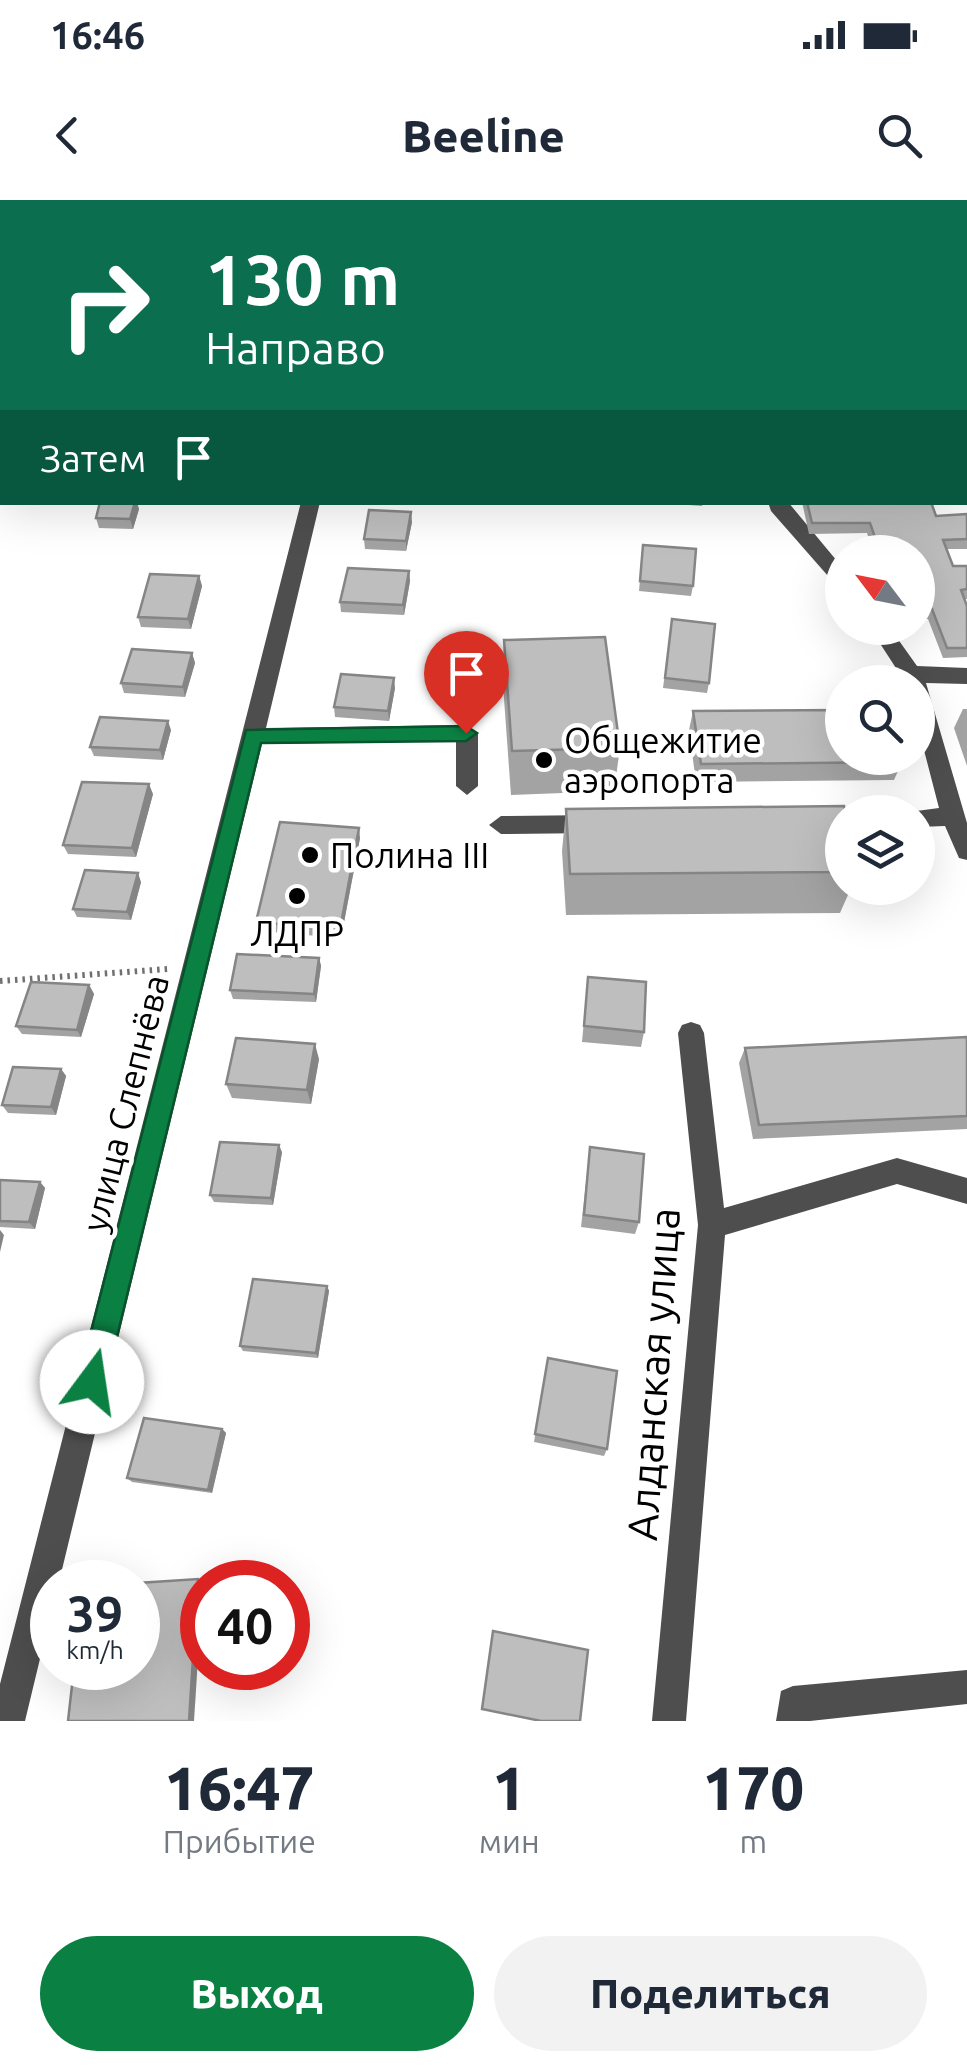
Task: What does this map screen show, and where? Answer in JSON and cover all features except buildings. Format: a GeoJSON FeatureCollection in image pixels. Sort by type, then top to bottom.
{"type":"FeatureCollection","features":[{"type":"Feature","properties":{"kind":"street","name":"улица Слепнёва"},"geometry":{"type":"LineString","coordinates":[[8,1721],[310,505]]}},
{"type":"Feature","properties":{"kind":"street"},"geometry":{"type":"LineString","coordinates":[[778,505],[825,560]]}},
{"type":"Feature","properties":{"kind":"street"},"geometry":{"type":"LineString","coordinates":[[935,679],[967,676]]}},
{"type":"Feature","properties":{"kind":"street"},"geometry":{"type":"LineString","coordinates":[[253,736],[466,733],[467,786]]}},
{"type":"Feature","properties":{"kind":"street"},"geometry":{"type":"LineString","coordinates":[[935,751],[967,852]]}},
{"type":"Feature","properties":{"kind":"street"},"geometry":{"type":"LineString","coordinates":[[935,818],[953,817]]}},
{"type":"Feature","properties":{"kind":"street"},"geometry":{"type":"LineString","coordinates":[[501,825],[615,823]]}},
{"type":"Feature","properties":{"kind":"street","name":"Алданская улица"},"geometry":{"type":"LineString","coordinates":[[669,1721],[712,1225],[691,1033]]}},
{"type":"Feature","properties":{"kind":"street"},"geometry":{"type":"LineString","coordinates":[[712,1225],[897,1171],[967,1191]]}},
{"type":"Feature","properties":{"kind":"street"},"geometry":{"type":"LineString","coordinates":[[793,1721],[793,1703],[967,1687]]}},
{"type":"Feature","properties":{"kind":"path"},"geometry":{"type":"LineString","coordinates":[[0,982],[194,967]]}},
{"type":"Feature","properties":{"kind":"place","name":"Общежитие аэропорта"},"geometry":{"type":"Point","coordinates":[544,760]}},
{"type":"Feature","properties":{"kind":"place","name":"Полина III"},"geometry":{"type":"Point","coordinates":[310,855]}},
{"type":"Feature","properties":{"kind":"place","name":"ЛДПР"},"geometry":{"type":"Point","coordinates":[297,896]}},
{"type":"Feature","properties":{"kind":"route"},"geometry":{"type":"LineString","coordinates":[[92,1382],[253,736],[466,733]]}}]}
